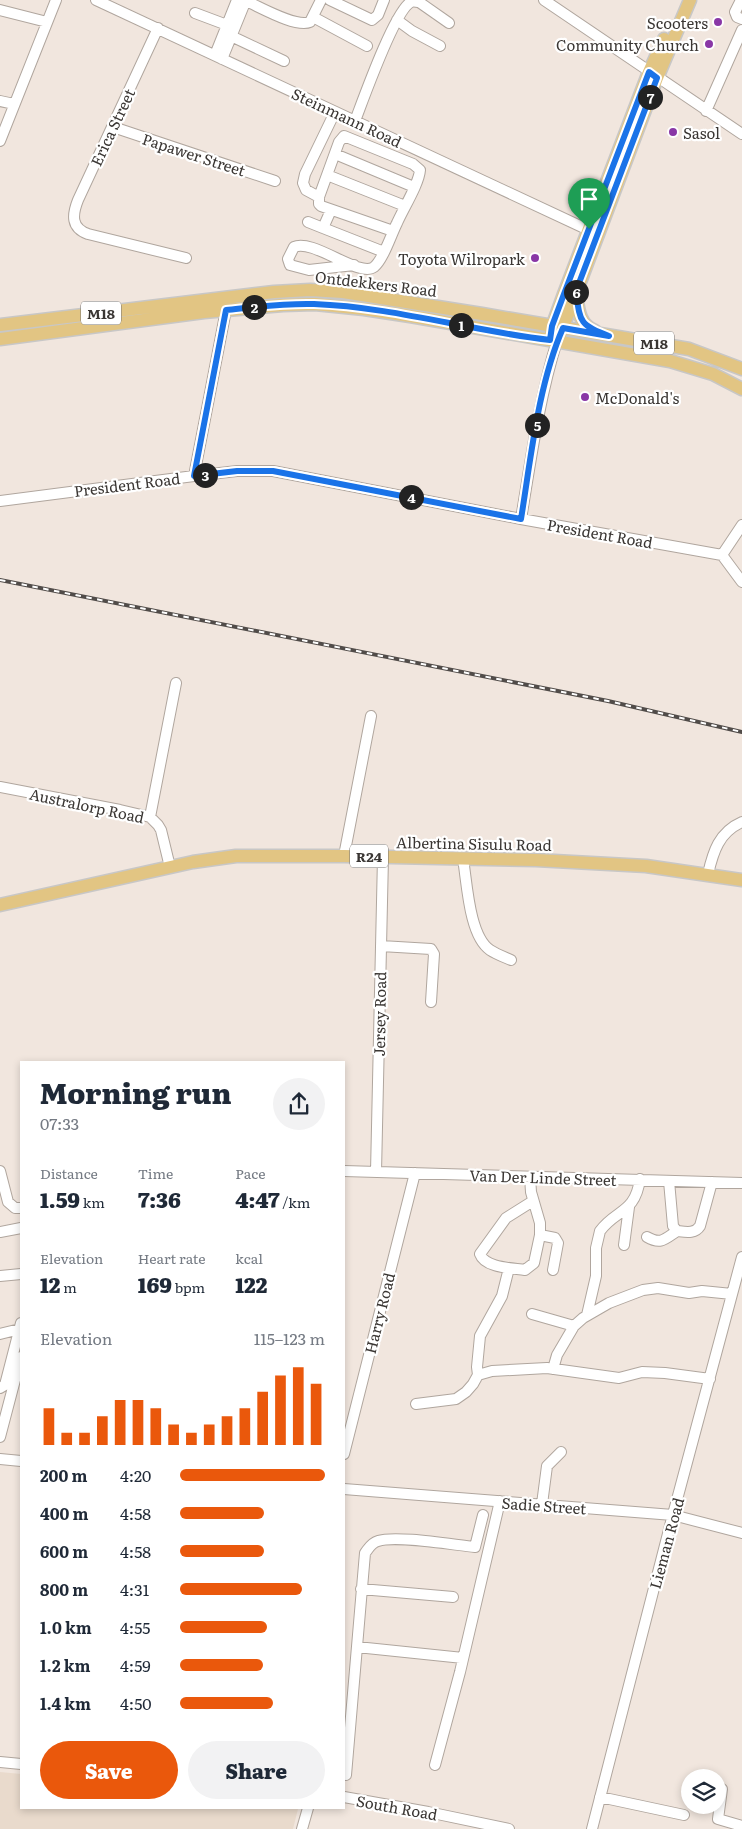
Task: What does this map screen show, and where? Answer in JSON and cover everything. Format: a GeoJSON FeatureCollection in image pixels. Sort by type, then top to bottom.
{"type":"FeatureCollection","features":[{"type":"Feature","properties":{"kind":"main road"},"geometry":{"type":"LineString","coordinates":[[554,340],[593,232],[683,0]]}},
{"type":"Feature","properties":{"kind":"main road"},"geometry":{"type":"LineString","coordinates":[[653,75],[690,0]]}},
{"type":"Feature","properties":{"kind":"main road","name":"Ontdekkers Road"},"geometry":{"type":"LineString","coordinates":[[0,325],[202,299],[310,290],[343,292],[689,348],[742,369]]}},
{"type":"Feature","properties":{"kind":"main road"},"geometry":{"type":"LineString","coordinates":[[523,321],[546,314],[570,293]]}},
{"type":"Feature","properties":{"kind":"main road"},"geometry":{"type":"LineString","coordinates":[[570,293],[582,321],[591,329],[609,336]]}},
{"type":"Feature","properties":{"kind":"main road","name":"Ontdekkers Road"},"geometry":{"type":"LineString","coordinates":[[0,340],[226,310],[296,304],[340,306],[410,316],[670,361],[713,374],[742,389]]}},
{"type":"Feature","properties":{"kind":"main road","name":"Albertina Sisulu Road"},"geometry":{"type":"LineString","coordinates":[[0,905],[193,862],[236,856],[344,856],[646,866],[742,880]]}},
{"type":"Feature","properties":{"kind":"street"},"geometry":{"type":"LineString","coordinates":[[0,141],[56,0]]}},
{"type":"Feature","properties":{"kind":"street","name":"Steinmann Road"},"geometry":{"type":"LineString","coordinates":[[96,0],[593,232]]}},
{"type":"Feature","properties":{"kind":"street"},"geometry":{"type":"LineString","coordinates":[[243,0],[301,24],[310,22],[321,0]]}},
{"type":"Feature","properties":{"kind":"street"},"geometry":{"type":"LineString","coordinates":[[218,57],[227,25],[243,0]]}},
{"type":"Feature","properties":{"kind":"street"},"geometry":{"type":"LineString","coordinates":[[218,57],[231,36],[243,0]]}},
{"type":"Feature","properties":{"kind":"street"},"geometry":{"type":"LineString","coordinates":[[330,0],[372,20],[378,15],[384,0]]}},
{"type":"Feature","properties":{"kind":"street"},"geometry":{"type":"LineString","coordinates":[[544,0],[742,134]]}},
{"type":"Feature","properties":{"kind":"street"},"geometry":{"type":"LineString","coordinates":[[741,0],[735,12],[737,17],[742,19]]}},
{"type":"Feature","properties":{"kind":"street"},"geometry":{"type":"LineString","coordinates":[[355,121],[393,25],[409,4],[416,2],[449,23]]}},
{"type":"Feature","properties":{"kind":"street"},"geometry":{"type":"LineString","coordinates":[[0,10],[47,22]]}},
{"type":"Feature","properties":{"kind":"street"},"geometry":{"type":"LineString","coordinates":[[195,14],[227,25]]}},
{"type":"Feature","properties":{"kind":"street"},"geometry":{"type":"LineString","coordinates":[[313,17],[367,46]]}},
{"type":"Feature","properties":{"kind":"street"},"geometry":{"type":"LineString","coordinates":[[397,20],[412,31],[440,46]]}},
{"type":"Feature","properties":{"kind":"street","name":"Erica Street"},"geometry":{"type":"LineString","coordinates":[[158,28],[73,212],[73,218],[77,227],[88,234],[186,258]]}},
{"type":"Feature","properties":{"kind":"street"},"geometry":{"type":"LineString","coordinates":[[706,111],[742,30]]}},
{"type":"Feature","properties":{"kind":"street"},"geometry":{"type":"LineString","coordinates":[[231,36],[284,61]]}},
{"type":"Feature","properties":{"kind":"street"},"geometry":{"type":"LineString","coordinates":[[0,102],[14,104]]}},
{"type":"Feature","properties":{"kind":"street"},"geometry":{"type":"LineString","coordinates":[[319,197],[306,190],[303,182],[305,174],[335,112]]}},
{"type":"Feature","properties":{"kind":"street","name":"Papawer Street"},"geometry":{"type":"LineString","coordinates":[[113,127],[275,181]]}},
{"type":"Feature","properties":{"kind":"street"},"geometry":{"type":"LineString","coordinates":[[354,266],[309,270],[290,264],[288,260],[294,246],[304,244],[354,266],[367,270],[371,269],[376,265],[384,252],[420,173],[418,167],[413,164],[344,136],[339,142],[318,204],[330,210],[393,231]]}},
{"type":"Feature","properties":{"kind":"street"},"geometry":{"type":"LineString","coordinates":[[335,154],[414,188]]}},
{"type":"Feature","properties":{"kind":"street"},"geometry":{"type":"LineString","coordinates":[[327,176],[405,206]]}},
{"type":"Feature","properties":{"kind":"street"},"geometry":{"type":"LineString","coordinates":[[323,228],[330,210]]}},
{"type":"Feature","properties":{"kind":"street"},"geometry":{"type":"LineString","coordinates":[[308,222],[384,252]]}},
{"type":"Feature","properties":{"kind":"street"},"geometry":{"type":"LineString","coordinates":[[194,476],[226,310]]}},
{"type":"Feature","properties":{"kind":"street"},"geometry":{"type":"LineString","coordinates":[[521,519],[534,436],[554,340]]}},
{"type":"Feature","properties":{"kind":"street","name":"President Road"},"geometry":{"type":"LineString","coordinates":[[0,501],[237,471],[273,471],[521,519],[722,555]]}},
{"type":"Feature","properties":{"kind":"street"},"geometry":{"type":"LineString","coordinates":[[742,525],[722,555],[742,582]]}},
{"type":"Feature","properties":{"kind":"street"},"geometry":{"type":"LineString","coordinates":[[150,817],[176,684]]}},
{"type":"Feature","properties":{"kind":"street"},"geometry":{"type":"LineString","coordinates":[[344,856],[371,716]]}},
{"type":"Feature","properties":{"kind":"street","name":"Australorp Road"},"geometry":{"type":"LineString","coordinates":[[0,786],[150,817],[162,830],[170,867]]}},
{"type":"Feature","properties":{"kind":"street"},"geometry":{"type":"LineString","coordinates":[[708,874],[712,853],[721,837],[742,822]]}},
{"type":"Feature","properties":{"kind":"street","name":"Jersey Road"},"geometry":{"type":"LineString","coordinates":[[376,1172],[383,857]]}},
{"type":"Feature","properties":{"kind":"street"},"geometry":{"type":"LineString","coordinates":[[463,859],[471,914],[477,932],[488,949],[511,960]]}},
{"type":"Feature","properties":{"kind":"street"},"geometry":{"type":"LineString","coordinates":[[381,946],[431,949],[434,954],[431,1002]]}},
{"type":"Feature","properties":{"kind":"street"},"geometry":{"type":"LineString","coordinates":[[0,1171],[8,1202],[15,1208],[20,1208]]}},
{"type":"Feature","properties":{"kind":"street","name":"Van Der Linde Street"},"geometry":{"type":"LineString","coordinates":[[345,1171],[742,1183]]}},
{"type":"Feature","properties":{"kind":"street","name":"Harry Road"},"geometry":{"type":"LineString","coordinates":[[345,1450],[415,1172]]}},
{"type":"Feature","properties":{"kind":"street"},"geometry":{"type":"LineString","coordinates":[[530,1177],[533,1201],[540,1223],[540,1235],[533,1265],[525,1270],[509,1268],[486,1261],[481,1257],[481,1250],[493,1238],[506,1218],[533,1201]]}},
{"type":"Feature","properties":{"kind":"street"},"geometry":{"type":"LineString","coordinates":[[587,1315],[596,1276],[596,1258],[600,1231],[629,1207],[638,1191],[640,1180]]}},
{"type":"Feature","properties":{"kind":"street"},"geometry":{"type":"LineString","coordinates":[[669,1181],[673,1226],[677,1231]]}},
{"type":"Feature","properties":{"kind":"street"},"geometry":{"type":"LineString","coordinates":[[647,1237],[655,1242],[660,1242],[677,1231],[692,1232],[697,1230],[700,1226],[712,1182]]}},
{"type":"Feature","properties":{"kind":"street"},"geometry":{"type":"LineString","coordinates":[[624,1245],[629,1207]]}},
{"type":"Feature","properties":{"kind":"street"},"geometry":{"type":"LineString","coordinates":[[0,1232],[20,1228]]}},
{"type":"Feature","properties":{"kind":"street"},"geometry":{"type":"LineString","coordinates":[[540,1235],[557,1240],[558,1247],[552,1270]]}},
{"type":"Feature","properties":{"kind":"street","name":"Lieman Road"},"geometry":{"type":"LineString","coordinates":[[592,1829],[673,1515],[736,1289],[742,1257]]}},
{"type":"Feature","properties":{"kind":"street"},"geometry":{"type":"LineString","coordinates":[[478,1375],[480,1336],[502,1296],[509,1268]]}},
{"type":"Feature","properties":{"kind":"street"},"geometry":{"type":"LineString","coordinates":[[0,1276],[20,1274]]}},
{"type":"Feature","properties":{"kind":"street"},"geometry":{"type":"LineString","coordinates":[[553,1369],[557,1355],[574,1326],[587,1315],[609,1303],[643,1290],[658,1288],[689,1293],[736,1289]]}},
{"type":"Feature","properties":{"kind":"street"},"geometry":{"type":"LineString","coordinates":[[532,1314],[574,1326]]}},
{"type":"Feature","properties":{"kind":"street"},"geometry":{"type":"LineString","coordinates":[[0,1334],[20,1326]]}},
{"type":"Feature","properties":{"kind":"street"},"geometry":{"type":"LineString","coordinates":[[0,1388],[5,1385],[20,1326]]}},
{"type":"Feature","properties":{"kind":"street"},"geometry":{"type":"LineString","coordinates":[[0,1437],[20,1361]]}},
{"type":"Feature","properties":{"kind":"street"},"geometry":{"type":"LineString","coordinates":[[416,1404],[456,1399],[466,1392],[478,1375],[497,1370],[547,1368],[619,1378],[642,1372],[710,1379]]}},
{"type":"Feature","properties":{"kind":"street"},"geometry":{"type":"LineString","coordinates":[[542,1504],[548,1466],[561,1452]]}},
{"type":"Feature","properties":{"kind":"street"},"geometry":{"type":"LineString","coordinates":[[0,1459],[20,1460]]}},
{"type":"Feature","properties":{"kind":"street","name":"Sadie Street"},"geometry":{"type":"LineString","coordinates":[[345,1489],[673,1515],[742,1533]]}},
{"type":"Feature","properties":{"kind":"street"},"geometry":{"type":"LineString","coordinates":[[435,1765],[460,1672],[500,1501]]}},
{"type":"Feature","properties":{"kind":"street"},"geometry":{"type":"LineString","coordinates":[[346,1775],[364,1553],[371,1544],[380,1540],[399,1539],[475,1547],[483,1515]]}},
{"type":"Feature","properties":{"kind":"street"},"geometry":{"type":"LineString","coordinates":[[361,1589],[453,1597]]}},
{"type":"Feature","properties":{"kind":"street"},"geometry":{"type":"LineString","coordinates":[[357,1648],[463,1658]]}},
{"type":"Feature","properties":{"kind":"street"},"geometry":{"type":"LineString","coordinates":[[0,1762],[20,1764]]}},
{"type":"Feature","properties":{"kind":"street"},"geometry":{"type":"LineString","coordinates":[[600,1796],[684,1815]]}},
{"type":"Feature","properties":{"kind":"street","name":"South Road"},"geometry":{"type":"LineString","coordinates":[[345,1797],[509,1829]]}},
{"type":"Feature","properties":{"kind":"street"},"geometry":{"type":"LineString","coordinates":[[302,1829],[308,1809]]}},
{"type":"Feature","properties":{"kind":"street"},"geometry":{"type":"LineString","coordinates":[[719,1814],[718,1819],[742,1826]]}},
{"type":"Feature","properties":{"kind":"shaded area"},"geometry":{"type":"Polygon","coordinates":[[[0,1772],[20,1774],[20,1809],[298,1809],[293,1829],[0,1829],[0,1772]]]}},
{"type":"Feature","properties":{"kind":"railway"},"geometry":{"type":"LineString","coordinates":[[0,580],[608,701],[742,732]]}},
{"type":"Feature","properties":{"kind":"place","name":"Scooters"},"geometry":{"type":"Point","coordinates":[718,22]}},
{"type":"Feature","properties":{"kind":"place","name":"Community Church"},"geometry":{"type":"Point","coordinates":[709,44]}},
{"type":"Feature","properties":{"kind":"place","name":"Sasol"},"geometry":{"type":"Point","coordinates":[673,132]}},
{"type":"Feature","properties":{"kind":"place","name":"Toyota Wilropark"},"geometry":{"type":"Point","coordinates":[535,258]}},
{"type":"Feature","properties":{"kind":"place","name":"McDonald's"},"geometry":{"type":"Point","coordinates":[585,397]}},
{"type":"Feature","properties":{"kind":"route"},"geometry":{"type":"LineString","coordinates":[[649,72],[657,78],[576,291],[578,309],[585,326],[609,336],[563,328],[549,367],[534,436],[521,519],[297,474],[273,471],[237,471],[194,476],[226,310],[296,304],[340,306],[550,340],[552,326],[589,229],[649,72]]}}]}
